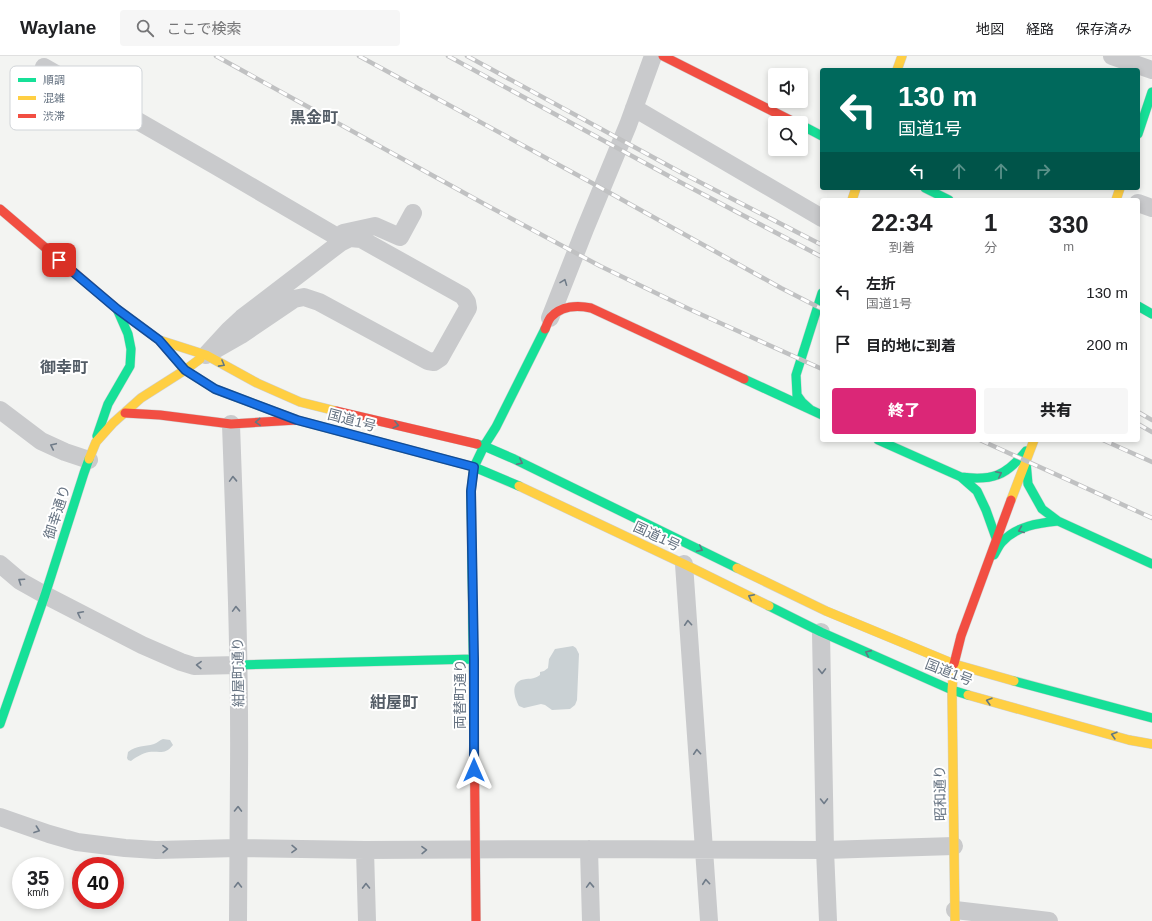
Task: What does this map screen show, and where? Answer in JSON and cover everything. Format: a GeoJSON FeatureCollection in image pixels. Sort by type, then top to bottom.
{"type":"FeatureCollection","features":[{"type":"Feature","properties":{"kind":"main road"},"geometry":{"type":"LineString","coordinates":[[663,56],[782,116]]}},
{"type":"Feature","properties":{"kind":"main road"},"geometry":{"type":"LineString","coordinates":[[898,68],[902,56]]}},
{"type":"Feature","properties":{"kind":"main road"},"geometry":{"type":"LineString","coordinates":[[1140,128],[1152,92]]}},
{"type":"Feature","properties":{"kind":"main road"},"geometry":{"type":"LineString","coordinates":[[808,129],[820,135]]}},
{"type":"Feature","properties":{"kind":"main road"},"geometry":{"type":"LineString","coordinates":[[929,190],[945,198]]}},
{"type":"Feature","properties":{"kind":"main road","name":"国道1号"},"geometry":{"type":"LineString","coordinates":[[0,210],[117,309],[159,340],[185,370],[215,389],[297,420],[474,467],[506,480],[684,564],[821,632],[952,690],[1130,740],[1152,744]]}},
{"type":"Feature","properties":{"kind":"main road"},"geometry":{"type":"LineString","coordinates":[[763,388],[775,387],[789,380],[820,298]]}},
{"type":"Feature","properties":{"kind":"main road"},"geometry":{"type":"LineString","coordinates":[[550,318],[557,312],[570,306],[591,308],[820,414]]}},
{"type":"Feature","properties":{"kind":"main road"},"geometry":{"type":"LineString","coordinates":[[1140,307],[1152,314]]}},
{"type":"Feature","properties":{"kind":"main road"},"geometry":{"type":"LineString","coordinates":[[96,442],[108,404],[130,366],[131,349],[128,334],[117,309]]}},
{"type":"Feature","properties":{"kind":"main road","name":"両替町通り"},"geometry":{"type":"LineString","coordinates":[[476,921],[471,491],[474,467],[484,446],[496,427],[550,318]]}},
{"type":"Feature","properties":{"kind":"main road","name":"国道1号"},"geometry":{"type":"LineString","coordinates":[[159,340],[206,355],[257,383],[300,402],[484,446],[514,459],[826,611],[954,664],[1152,718]]}},
{"type":"Feature","properties":{"kind":"main road","name":"御幸通り"},"geometry":{"type":"LineString","coordinates":[[0,724],[96,442],[113,422],[141,398],[206,355]]}},
{"type":"Feature","properties":{"kind":"main road"},"geometry":{"type":"LineString","coordinates":[[789,380],[802,402],[811,410]]}},
{"type":"Feature","properties":{"kind":"main road"},"geometry":{"type":"LineString","coordinates":[[125,413],[160,415],[231,424],[297,420]]}},
{"type":"Feature","properties":{"kind":"main road"},"geometry":{"type":"LineString","coordinates":[[882,442],[961,477],[978,479],[991,478],[1008,470],[1021,458],[1032,442]]}},
{"type":"Feature","properties":{"kind":"main road"},"geometry":{"type":"LineString","coordinates":[[987,564],[1033,442]]}},
{"type":"Feature","properties":{"kind":"main road"},"geometry":{"type":"LineString","coordinates":[[1026,460],[1028,484],[1042,508],[1058,521],[1152,564]]}},
{"type":"Feature","properties":{"kind":"main road"},"geometry":{"type":"LineString","coordinates":[[961,477],[976,491],[980,497],[996,538]]}},
{"type":"Feature","properties":{"kind":"main road"},"geometry":{"type":"LineString","coordinates":[[987,564],[1004,540],[1016,531],[1046,522],[1058,521]]}},
{"type":"Feature","properties":{"kind":"main road","name":"昭和通り"},"geometry":{"type":"LineString","coordinates":[[955,915],[952,690],[954,664],[961,636],[987,564]]}},
{"type":"Feature","properties":{"kind":"main road"},"geometry":{"type":"LineString","coordinates":[[238,665],[474,659]]}},
{"type":"Feature","properties":{"kind":"street"},"geometry":{"type":"LineString","coordinates":[[550,318],[634,108],[653,56]]}},
{"type":"Feature","properties":{"kind":"street"},"geometry":{"type":"LineString","coordinates":[[1112,56],[1152,70]]}},
{"type":"Feature","properties":{"kind":"street"},"geometry":{"type":"LineString","coordinates":[[634,108],[820,217]]}},
{"type":"Feature","properties":{"kind":"street"},"geometry":{"type":"LineString","coordinates":[[142,123],[334,235]]}},
{"type":"Feature","properties":{"kind":"street"},"geometry":{"type":"LineString","coordinates":[[1140,204],[1152,208]]}},
{"type":"Feature","properties":{"kind":"street"},"geometry":{"type":"LineString","coordinates":[[230,330],[265,287],[334,235],[375,226],[400,237],[413,213]]}},
{"type":"Feature","properties":{"kind":"street"},"geometry":{"type":"LineString","coordinates":[[206,355],[230,330],[242,318],[340,243],[350,238],[361,239],[463,296],[467,302],[468,308],[440,358],[434,362],[428,361],[331,307],[304,297],[294,299],[230,330]]}},
{"type":"Feature","properties":{"kind":"street"},"geometry":{"type":"LineString","coordinates":[[0,410],[41,441],[65,452],[89,460]]}},
{"type":"Feature","properties":{"kind":"street","name":"紺屋町通り"},"geometry":{"type":"LineString","coordinates":[[231,424],[238,665],[238,921]]}},
{"type":"Feature","properties":{"kind":"street"},"geometry":{"type":"LineString","coordinates":[[0,564],[20,581],[45,595],[142,645],[181,662],[194,666],[238,665]]}},
{"type":"Feature","properties":{"kind":"street"},"geometry":{"type":"LineString","coordinates":[[684,564],[709,921]]}},
{"type":"Feature","properties":{"kind":"street"},"geometry":{"type":"LineString","coordinates":[[821,632],[825,850],[828,921]]}},
{"type":"Feature","properties":{"kind":"street"},"geometry":{"type":"LineString","coordinates":[[0,817],[55,836],[78,842],[156,850],[238,848],[365,850],[825,850],[954,846]]}},
{"type":"Feature","properties":{"kind":"street"},"geometry":{"type":"LineString","coordinates":[[589,849],[591,921]]}},
{"type":"Feature","properties":{"kind":"street"},"geometry":{"type":"LineString","coordinates":[[365,850],[367,921]]}},
{"type":"Feature","properties":{"kind":"street"},"geometry":{"type":"LineString","coordinates":[[955,915],[1049,921]]}},
{"type":"Feature","properties":{"kind":"shaded area"},"geometry":{"type":"Polygon","coordinates":[[[573,646],[579,654],[577,700],[575,705],[570,709],[552,710],[541,704],[524,708],[519,706],[514,692],[515,685],[521,680],[538,677],[540,672],[548,668],[549,659],[555,649],[573,646]]]}},
{"type":"Feature","properties":{"kind":"shaded area"},"geometry":{"type":"Polygon","coordinates":[[[163,739],[170,740],[173,745],[162,752],[147,753],[140,755],[131,761],[128,760],[128,752],[131,750],[154,744],[163,739]]]}},
{"type":"Feature","properties":{"kind":"railway"},"geometry":{"type":"LineString","coordinates":[[216,56],[600,266],[689,309],[820,368]]}},
{"type":"Feature","properties":{"kind":"railway"},"geometry":{"type":"LineString","coordinates":[[359,56],[820,308]]}},
{"type":"Feature","properties":{"kind":"railway"},"geometry":{"type":"LineString","coordinates":[[448,56],[678,181],[820,256]]}},
{"type":"Feature","properties":{"kind":"railway"},"geometry":{"type":"LineString","coordinates":[[467,56],[682,173],[820,244]]}},
{"type":"Feature","properties":{"kind":"railway"},"geometry":{"type":"LineString","coordinates":[[1140,413],[1152,420]]}},
{"type":"Feature","properties":{"kind":"railway"},"geometry":{"type":"LineString","coordinates":[[1140,425],[1152,432]]}},
{"type":"Feature","properties":{"kind":"railway"},"geometry":{"type":"LineString","coordinates":[[984,442],[1152,518]]}},
{"type":"Feature","properties":{"kind":"railway"},"geometry":{"type":"LineString","coordinates":[[1107,442],[1152,462]]}},
{"type":"Feature","properties":{"kind":"traffic: fast"},"geometry":{"type":"LineString","coordinates":[[1140,128],[1152,92]]}},
{"type":"Feature","properties":{"kind":"traffic: fast"},"geometry":{"type":"LineString","coordinates":[[808,129],[820,135]]}},
{"type":"Feature","properties":{"kind":"traffic: fast"},"geometry":{"type":"LineString","coordinates":[[929,190],[945,198]]}},
{"type":"Feature","properties":{"kind":"traffic: fast"},"geometry":{"type":"LineString","coordinates":[[811,410],[797,395],[796,375],[820,299]]}},
{"type":"Feature","properties":{"kind":"traffic: fast"},"geometry":{"type":"LineString","coordinates":[[1140,307],[1152,314]]}},
{"type":"Feature","properties":{"kind":"traffic: fast"},"geometry":{"type":"LineString","coordinates":[[97,436],[108,404],[130,366],[131,349],[128,334],[117,309]]}},
{"type":"Feature","properties":{"kind":"traffic: fast"},"geometry":{"type":"LineString","coordinates":[[474,712],[471,491],[474,467],[484,446],[496,427],[545,329]]}},
{"type":"Feature","properties":{"kind":"traffic: fast"},"geometry":{"type":"LineString","coordinates":[[172,355],[185,370],[215,389],[297,420],[474,467],[519,486]]}},
{"type":"Feature","properties":{"kind":"traffic: fast"},"geometry":{"type":"LineString","coordinates":[[744,379],[820,414]]}},
{"type":"Feature","properties":{"kind":"traffic: fast"},"geometry":{"type":"LineString","coordinates":[[882,442],[961,477],[977,491],[986,510],[996,538]]}},
{"type":"Feature","properties":{"kind":"traffic: fast"},"geometry":{"type":"LineString","coordinates":[[477,444],[514,459],[737,568]]}},
{"type":"Feature","properties":{"kind":"traffic: fast"},"geometry":{"type":"LineString","coordinates":[[961,477],[981,478],[998,475],[1012,466],[1026,451]]}},
{"type":"Feature","properties":{"kind":"traffic: fast"},"geometry":{"type":"LineString","coordinates":[[0,724],[45,595],[89,459]]}},
{"type":"Feature","properties":{"kind":"traffic: fast"},"geometry":{"type":"LineString","coordinates":[[1026,462],[1028,484],[1042,509],[1058,521],[1152,564]]}},
{"type":"Feature","properties":{"kind":"traffic: fast"},"geometry":{"type":"LineString","coordinates":[[994,555],[1001,543],[1014,532],[1028,526],[1058,521]]}},
{"type":"Feature","properties":{"kind":"traffic: fast"},"geometry":{"type":"LineString","coordinates":[[769,606],[821,632],[952,690],[968,695]]}},
{"type":"Feature","properties":{"kind":"traffic: fast"},"geometry":{"type":"LineString","coordinates":[[238,665],[474,659]]}},
{"type":"Feature","properties":{"kind":"traffic: fast"},"geometry":{"type":"LineString","coordinates":[[1014,681],[1152,718]]}},
{"type":"Feature","properties":{"kind":"traffic: slow"},"geometry":{"type":"LineString","coordinates":[[898,68],[902,56]]}},
{"type":"Feature","properties":{"kind":"traffic: slow"},"geometry":{"type":"LineString","coordinates":[[853,198],[855,190]]}},
{"type":"Feature","properties":{"kind":"traffic: slow"},"geometry":{"type":"LineString","coordinates":[[1117,198],[1119,190]]}},
{"type":"Feature","properties":{"kind":"traffic: slow"},"geometry":{"type":"LineString","coordinates":[[159,340],[206,355],[257,383],[300,402],[336,411]]}},
{"type":"Feature","properties":{"kind":"traffic: slow"},"geometry":{"type":"LineString","coordinates":[[89,459],[96,442],[113,423],[141,398],[200,359]]}},
{"type":"Feature","properties":{"kind":"traffic: slow"},"geometry":{"type":"LineString","coordinates":[[1011,500],[1033,442]]}},
{"type":"Feature","properties":{"kind":"traffic: slow"},"geometry":{"type":"LineString","coordinates":[[519,486],[769,606]]}},
{"type":"Feature","properties":{"kind":"traffic: slow"},"geometry":{"type":"LineString","coordinates":[[737,568],[826,611],[954,664],[1014,681]]}},
{"type":"Feature","properties":{"kind":"traffic: slow"},"geometry":{"type":"LineString","coordinates":[[953,677],[955,921]]}},
{"type":"Feature","properties":{"kind":"traffic: slow"},"geometry":{"type":"LineString","coordinates":[[968,695],[1129,740],[1152,744]]}},
{"type":"Feature","properties":{"kind":"traffic: jam"},"geometry":{"type":"LineString","coordinates":[[663,56],[782,116]]}},
{"type":"Feature","properties":{"kind":"traffic: jam"},"geometry":{"type":"LineString","coordinates":[[0,209],[117,309],[159,340],[172,355]]}},
{"type":"Feature","properties":{"kind":"traffic: jam"},"geometry":{"type":"LineString","coordinates":[[545,329],[548,321],[555,313],[570,307],[591,308],[744,379]]}},
{"type":"Feature","properties":{"kind":"traffic: jam"},"geometry":{"type":"LineString","coordinates":[[336,411],[477,444]]}},
{"type":"Feature","properties":{"kind":"traffic: jam"},"geometry":{"type":"LineString","coordinates":[[125,413],[160,415],[231,424],[297,420]]}},
{"type":"Feature","properties":{"kind":"traffic: jam"},"geometry":{"type":"LineString","coordinates":[[954,664],[961,636],[1011,500]]}},
{"type":"Feature","properties":{"kind":"traffic: jam"},"geometry":{"type":"LineString","coordinates":[[474,712],[476,921]]}},
{"type":"Feature","properties":{"kind":"district","name":"黒金町"},"geometry":{"type":"Point","coordinates":[314,117]}},
{"type":"Feature","properties":{"kind":"district","name":"御幸町"},"geometry":{"type":"Point","coordinates":[64,367]}},
{"type":"Feature","properties":{"kind":"district","name":"紺屋町"},"geometry":{"type":"Point","coordinates":[394,702]}},
{"type":"Feature","properties":{"kind":"route"},"geometry":{"type":"LineString","coordinates":[[59,260],[117,309],[159,340],[185,370],[215,389],[297,420],[474,467],[471,491],[474,770]]}}]}
